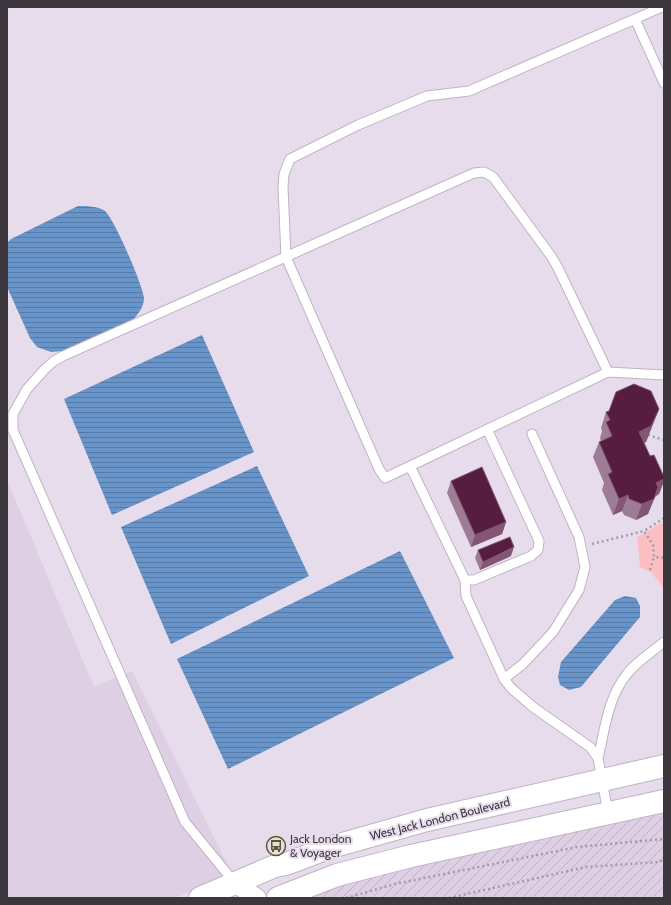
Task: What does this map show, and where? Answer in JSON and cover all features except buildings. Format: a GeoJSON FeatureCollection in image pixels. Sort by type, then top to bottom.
{"type":"FeatureCollection","features":[{"type":"Feature","properties":{"kind":"main road","name":"West Jack London Boulevard"},"geometry":{"type":"LineString","coordinates":[[200,898],[236,891],[275,866],[286,864],[328,848],[419,822],[664,766]]}},
{"type":"Feature","properties":{"kind":"main road"},"geometry":{"type":"LineString","coordinates":[[278,898],[337,875],[411,856],[664,802]]}},
{"type":"Feature","properties":{"kind":"street"},"geometry":{"type":"LineString","coordinates":[[236,891],[257,898]]}},
{"type":"Feature","properties":{"kind":"lane"},"geometry":{"type":"LineString","coordinates":[[662,7],[469,91],[427,96],[358,125],[290,159],[284,174],[283,187],[286,257],[379,470],[385,478],[608,372],[664,375]]}},
{"type":"Feature","properties":{"kind":"lane"},"geometry":{"type":"LineString","coordinates":[[635,19],[664,83]]}},
{"type":"Feature","properties":{"kind":"lane"},"geometry":{"type":"LineString","coordinates":[[236,891],[185,822],[13,430],[13,414],[28,389],[54,361],[474,173],[484,172],[493,177],[500,185],[558,268],[608,372]]}},
{"type":"Feature","properties":{"kind":"lane"},"geometry":{"type":"LineString","coordinates":[[465,580],[474,580],[531,556],[538,550],[540,541],[488,429]]}},
{"type":"Feature","properties":{"kind":"lane"},"geometry":{"type":"LineString","coordinates":[[504,678],[523,664],[553,632],[579,590],[585,567],[579,537],[532,434]]}},
{"type":"Feature","properties":{"kind":"lane"},"geometry":{"type":"LineString","coordinates":[[410,466],[465,580],[466,596],[504,678],[511,688],[533,707],[590,747],[598,758]]}},
{"type":"Feature","properties":{"kind":"lane"},"geometry":{"type":"LineString","coordinates":[[608,814],[598,758],[610,706],[618,687],[627,673],[664,642]]}},
{"type":"Feature","properties":{"kind":"path"},"geometry":{"type":"LineString","coordinates":[[648,436],[664,440]]}},
{"type":"Feature","properties":{"kind":"path"},"geometry":{"type":"LineString","coordinates":[[581,547],[644,531],[664,518]]}},
{"type":"Feature","properties":{"kind":"path"},"geometry":{"type":"LineString","coordinates":[[644,531],[653,545],[654,557],[650,570]]}},
{"type":"Feature","properties":{"kind":"path"},"geometry":{"type":"LineString","coordinates":[[654,557],[664,558]]}},
{"type":"Feature","properties":{"kind":"path"},"geometry":{"type":"LineString","coordinates":[[346,898],[394,884],[577,847],[664,839]]}},
{"type":"Feature","properties":{"kind":"path"},"geometry":{"type":"LineString","coordinates":[[449,898],[586,867],[658,862],[664,860]]}},
{"type":"Feature","properties":{"kind":"shaded area"},"geometry":{"type":"Polygon","coordinates":[[[7,480],[94,687],[132,671],[232,874],[175,898],[7,898],[7,480]]]}},
{"type":"Feature","properties":{"kind":"shaded area"},"geometry":{"type":"Polygon","coordinates":[[[664,521],[664,589],[652,573],[640,567],[637,536],[642,535],[664,521]]]}},
{"type":"Feature","properties":{"kind":"shaded area"},"geometry":{"type":"Polygon","coordinates":[[[664,806],[664,898],[290,898],[664,806]]]}},
{"type":"Feature","properties":{"kind":"water"},"geometry":{"type":"Polygon","coordinates":[[[78,206],[99,208],[105,211],[109,216],[134,267],[144,301],[133,320],[64,351],[51,352],[37,347],[30,338],[7,287],[7,243],[11,239],[78,206]]]}},
{"type":"Feature","properties":{"kind":"water"},"geometry":{"type":"Polygon","coordinates":[[[202,335],[254,452],[112,515],[64,399],[202,335]]]}},
{"type":"Feature","properties":{"kind":"water"},"geometry":{"type":"Polygon","coordinates":[[[257,466],[309,576],[171,644],[121,527],[257,466]]]}},
{"type":"Feature","properties":{"kind":"water"},"geometry":{"type":"Polygon","coordinates":[[[400,551],[454,658],[228,769],[177,659],[400,551]]]}},
{"type":"Feature","properties":{"kind":"water"},"geometry":{"type":"Polygon","coordinates":[[[625,596],[636,598],[640,606],[640,617],[581,687],[569,690],[560,685],[558,677],[561,662],[615,600],[625,596]]]}},
{"type":"Feature","properties":{"kind":"place","name":"Jack London & Voyager"},"geometry":{"type":"Point","coordinates":[276,846]}}]}
